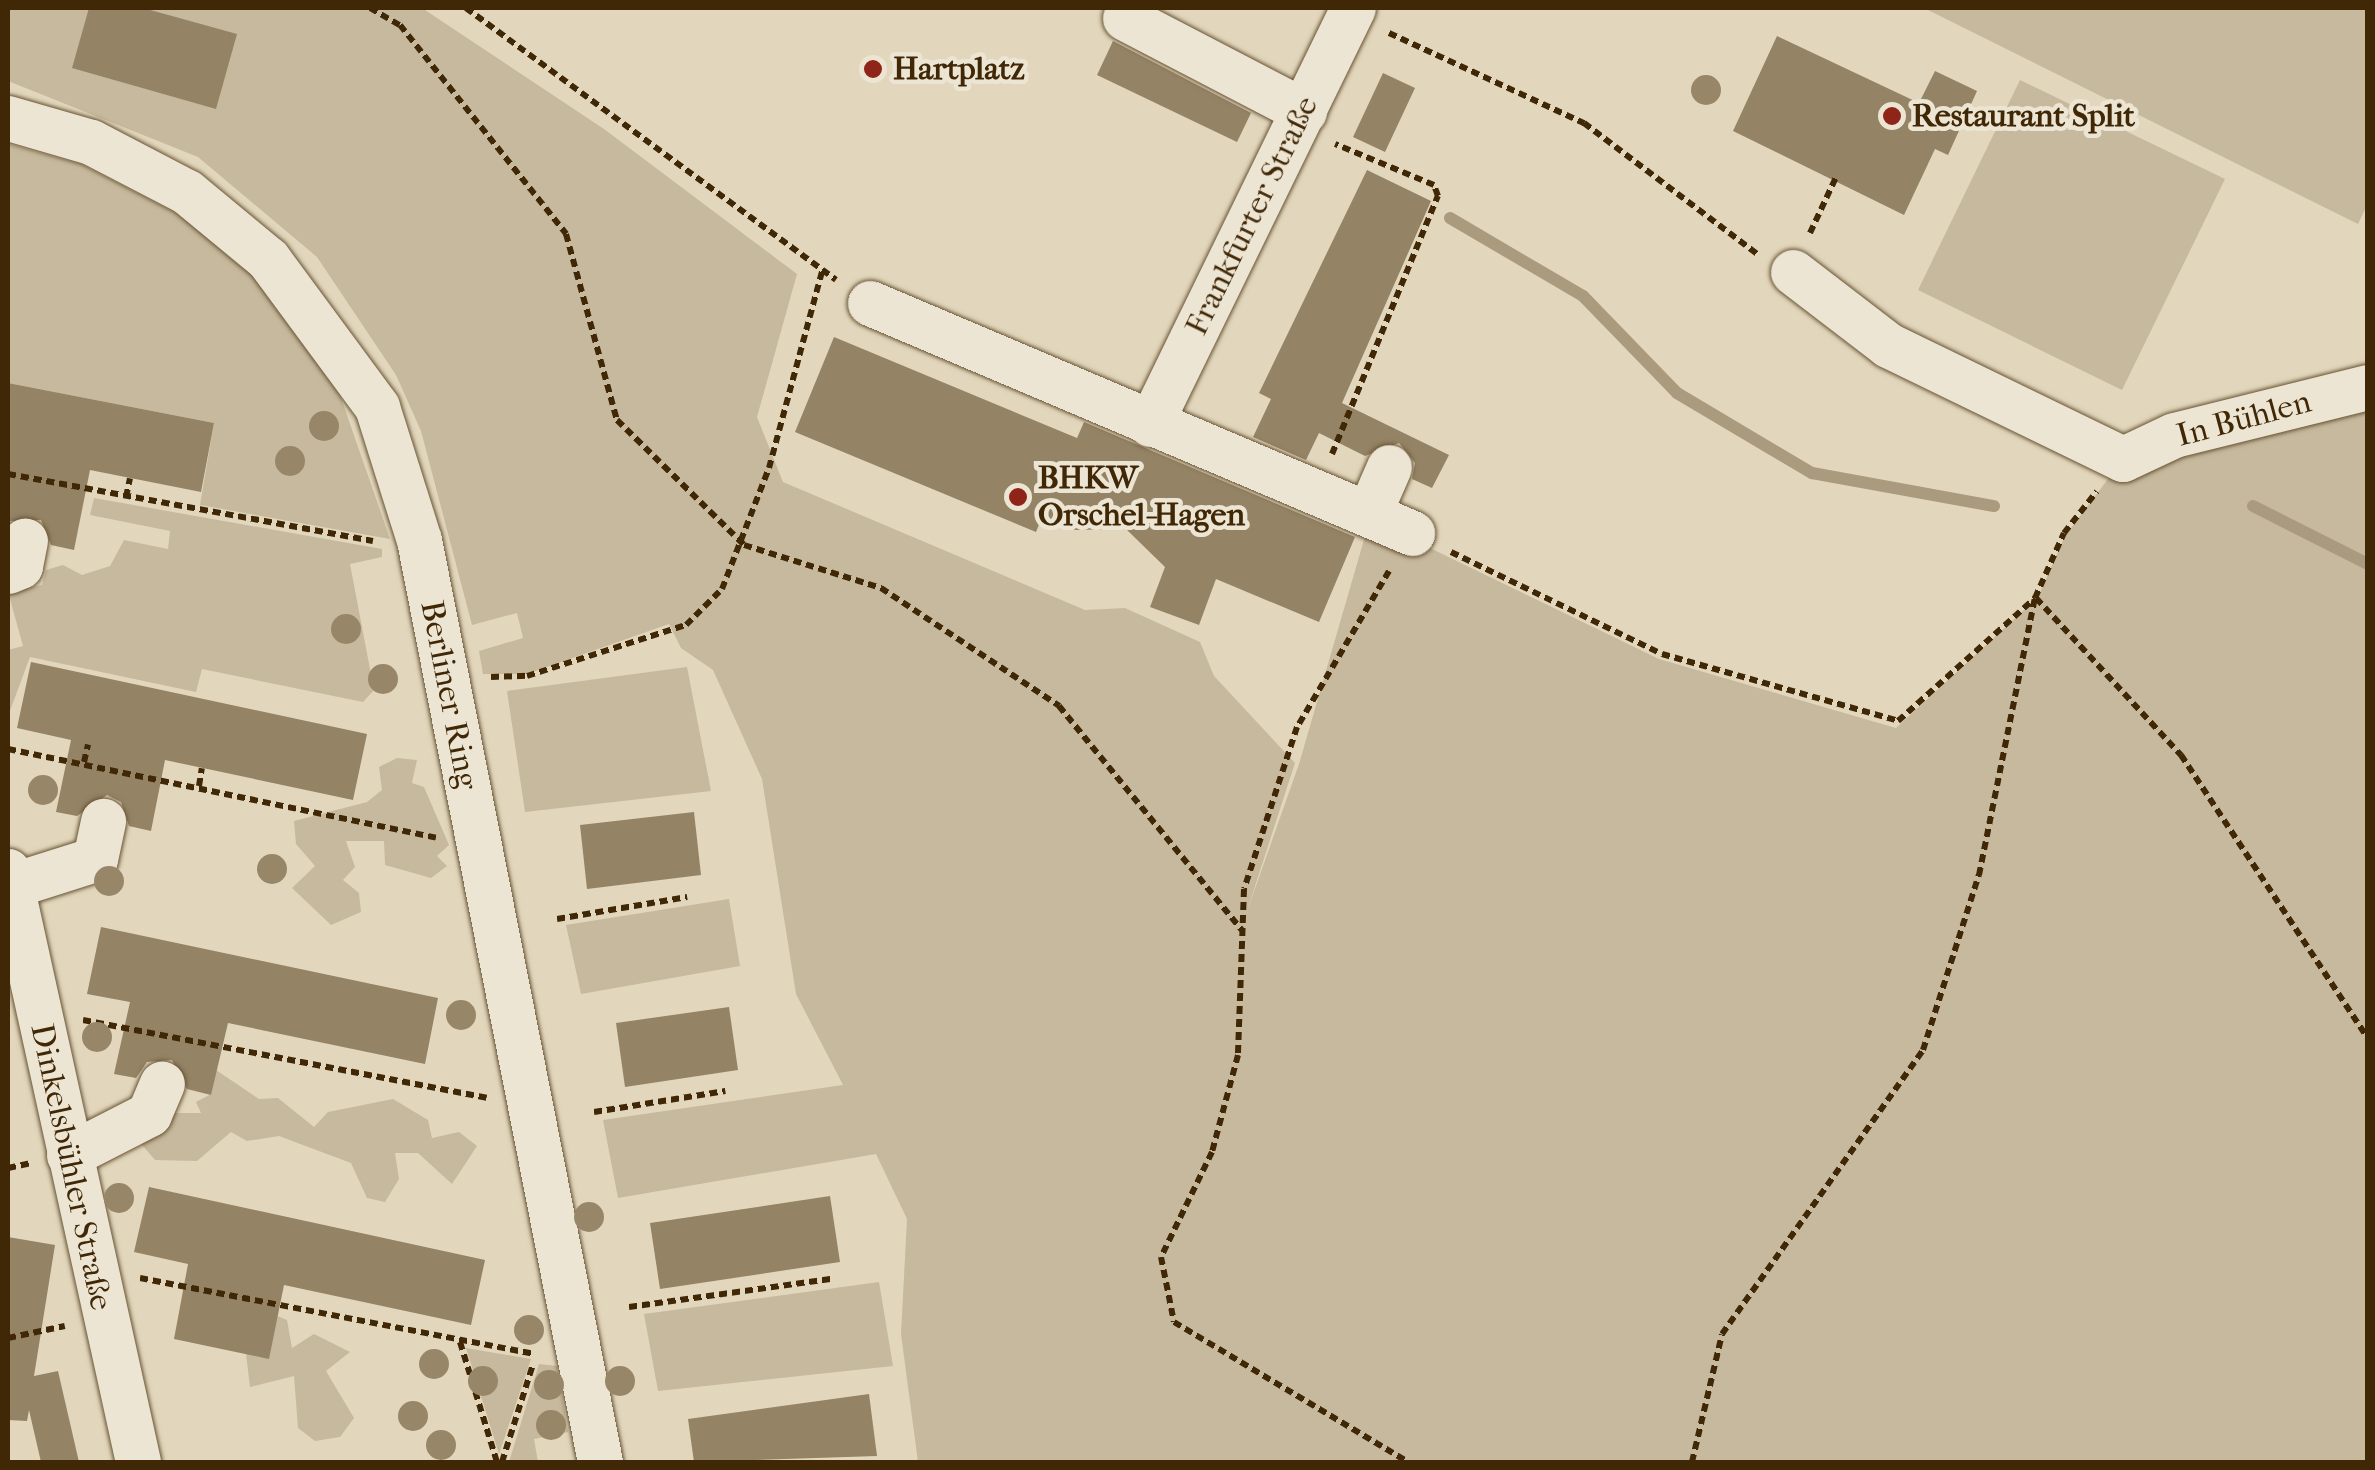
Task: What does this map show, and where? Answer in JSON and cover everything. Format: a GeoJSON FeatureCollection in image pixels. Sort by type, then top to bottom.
{"type":"FeatureCollection","features":[{"type":"Feature","properties":{"kind":"street","name":"Frankfurter Straße"},"geometry":{"type":"LineString","coordinates":[[1150,424],[1352,11]]}},
{"type":"Feature","properties":{"kind":"street"},"geometry":{"type":"LineString","coordinates":[[1125,18],[1188,64],[1301,118]]}},
{"type":"Feature","properties":{"kind":"street","name":"Berliner Ring"},"geometry":{"type":"LineString","coordinates":[[8,118],[142,165],[268,259],[377,406],[419,540],[600,1462]]}},
{"type":"Feature","properties":{"kind":"street"},"geometry":{"type":"LineString","coordinates":[[1793,272],[1888,345],[2123,459]]}},
{"type":"Feature","properties":{"kind":"street"},"geometry":{"type":"LineString","coordinates":[[870,303],[1150,424],[1316,489],[1412,534]]}},
{"type":"Feature","properties":{"kind":"street","name":"In Bühlen"},"geometry":{"type":"LineString","coordinates":[[2123,459],[2174,436],[2368,387]]}},
{"type":"Feature","properties":{"kind":"street"},"geometry":{"type":"LineString","coordinates":[[1369,514],[1390,468]]}},
{"type":"Feature","properties":{"kind":"street"},"geometry":{"type":"LineString","coordinates":[[9,878],[95,859],[103,822]]}},
{"type":"Feature","properties":{"kind":"street","name":"Dinkelsbühler Straße"},"geometry":{"type":"LineString","coordinates":[[9,878],[138,1462]]}},
{"type":"Feature","properties":{"kind":"street"},"geometry":{"type":"LineString","coordinates":[[69,1155],[149,1114],[162,1084]]}},
{"type":"Feature","properties":{"kind":"path"},"geometry":{"type":"LineString","coordinates":[[370,8],[400,25],[566,234],[617,420],[744,544],[880,588],[1060,706],[1242,931]]}},
{"type":"Feature","properties":{"kind":"path"},"geometry":{"type":"LineString","coordinates":[[466,8],[870,303]]}},
{"type":"Feature","properties":{"kind":"path"},"geometry":{"type":"LineString","coordinates":[[1352,11],[1584,123],[1793,272],[1836,175]]}},
{"type":"Feature","properties":{"kind":"path"},"geometry":{"type":"LineString","coordinates":[[1301,118],[1434,185],[1438,196],[1316,489]]}},
{"type":"Feature","properties":{"kind":"path"},"geometry":{"type":"LineString","coordinates":[[446,685],[527,676],[686,625],[722,589],[744,544],[822,271]]}},
{"type":"Feature","properties":{"kind":"path"},"geometry":{"type":"LineString","coordinates":[[1692,1462],[1722,1334],[1923,1050],[1979,875],[2035,598],[2064,533],[2123,459]]}},
{"type":"Feature","properties":{"kind":"path"},"geometry":{"type":"LineString","coordinates":[[8,474],[390,544],[419,540]]}},
{"type":"Feature","properties":{"kind":"path"},"geometry":{"type":"LineString","coordinates":[[126,497],[130,478]]}},
{"type":"Feature","properties":{"kind":"path"},"geometry":{"type":"LineString","coordinates":[[1408,1462],[1174,1322],[1161,1257],[1212,1152],[1238,1055],[1244,889],[1296,727],[1412,534],[1662,654],[1898,721],[2035,598]]}},
{"type":"Feature","properties":{"kind":"path"},"geometry":{"type":"LineString","coordinates":[[2035,598],[2151,716],[2368,1039]]}},
{"type":"Feature","properties":{"kind":"path"},"geometry":{"type":"LineString","coordinates":[[84,762],[88,744]]}},
{"type":"Feature","properties":{"kind":"path"},"geometry":{"type":"LineString","coordinates":[[8,749],[199,786],[362,827],[444,839],[477,834]]}},
{"type":"Feature","properties":{"kind":"path"},"geometry":{"type":"LineString","coordinates":[[199,786],[202,768]]}},
{"type":"Feature","properties":{"kind":"path"},"geometry":{"type":"LineString","coordinates":[[557,919],[687,897]]}},
{"type":"Feature","properties":{"kind":"path"},"geometry":{"type":"LineString","coordinates":[[42,1028],[99,1019],[494,1100],[528,1094]]}},
{"type":"Feature","properties":{"kind":"path"},"geometry":{"type":"LineString","coordinates":[[594,1112],[725,1092]]}},
{"type":"Feature","properties":{"kind":"path"},"geometry":{"type":"LineString","coordinates":[[629,1307],[832,1279]]}},
{"type":"Feature","properties":{"kind":"path"},"geometry":{"type":"LineString","coordinates":[[8,1338],[100,1300],[211,1288],[460,1342],[580,1362]]}},
{"type":"Feature","properties":{"kind":"path"},"geometry":{"type":"LineString","coordinates":[[460,1342],[500,1462]]}},
{"type":"Feature","properties":{"kind":"path"},"geometry":{"type":"LineString","coordinates":[[500,1462],[536,1354]]}},
{"type":"Feature","properties":{"kind":"shaded area"},"geometry":{"type":"Polygon","coordinates":[[[8,8],[422,8],[604,129],[797,274],[757,417],[783,482],[1085,610],[1125,608],[1200,642],[1214,676],[1295,763],[1246,914],[1299,764],[1370,519],[1659,659],[1896,728],[2038,597],[2065,536],[2123,459],[2367,387],[2367,1462],[918,1462],[901,1334],[907,1219],[876,1154],[618,1198],[603,1120],[843,1085],[796,994],[762,779],[713,670],[681,648],[669,624],[527,674],[483,674],[479,651],[523,638],[517,613],[472,625],[421,431],[396,375],[317,257],[198,157],[8,81],[8,8]]]}},
{"type":"Feature","properties":{"kind":"shaded area"},"geometry":{"type":"Polygon","coordinates":[[[1924,8],[2367,8],[2367,205],[2358,224],[1924,8]]]}},
{"type":"Feature","properties":{"kind":"shaded area"},"geometry":{"type":"Polygon","coordinates":[[[2020,80],[2225,179],[2122,390],[1918,290],[2020,80]]]}},
{"type":"Feature","properties":{"kind":"shaded area"},"geometry":{"type":"Polygon","coordinates":[[[8,144],[81,164],[176,213],[252,273],[331,369],[390,539],[200,505],[214,423],[8,383],[8,144]]]}},
{"type":"Feature","properties":{"kind":"shaded area"},"geometry":{"type":"Polygon","coordinates":[[[94,498],[382,549],[382,557],[350,564],[374,690],[363,702],[202,669],[196,692],[30,657],[8,716],[8,650],[23,646],[8,592],[42,585],[46,570],[63,565],[82,575],[110,566],[124,540],[168,549],[170,531],[90,515],[94,498]]]}},
{"type":"Feature","properties":{"kind":"shaded area"},"geometry":{"type":"Polygon","coordinates":[[[687,667],[711,791],[525,812],[507,691],[687,667]]]}},
{"type":"Feature","properties":{"kind":"shaded area"},"geometry":{"type":"Polygon","coordinates":[[[397,758],[417,760],[412,783],[424,787],[449,845],[437,856],[447,866],[431,878],[385,865],[384,841],[346,841],[355,867],[343,880],[359,893],[361,912],[331,925],[292,888],[315,866],[296,844],[294,821],[367,802],[382,790],[379,767],[397,758]]]}},
{"type":"Feature","properties":{"kind":"shaded area"},"geometry":{"type":"Polygon","coordinates":[[[729,899],[740,966],[581,994],[566,925],[729,899]]]}},
{"type":"Feature","properties":{"kind":"shaded area"},"geometry":{"type":"Polygon","coordinates":[[[216,1070],[259,1099],[278,1098],[314,1127],[328,1112],[393,1099],[428,1120],[432,1138],[459,1132],[477,1146],[452,1184],[418,1153],[395,1153],[399,1179],[385,1202],[367,1198],[351,1163],[279,1136],[247,1141],[231,1132],[197,1161],[155,1160],[137,1139],[170,1113],[201,1113],[196,1102],[211,1094],[216,1070]]]}},
{"type":"Feature","properties":{"kind":"shaded area"},"geometry":{"type":"Polygon","coordinates":[[[879,1282],[893,1366],[658,1391],[644,1314],[879,1282]]]}},
{"type":"Feature","properties":{"kind":"shaded area"},"geometry":{"type":"Polygon","coordinates":[[[270,1313],[287,1320],[292,1348],[314,1334],[350,1352],[326,1371],[354,1418],[340,1437],[315,1441],[298,1428],[294,1376],[250,1387],[246,1354],[270,1313]]]}},
{"type":"Feature","properties":{"kind":"shaded area"},"geometry":{"type":"Polygon","coordinates":[[[466,1348],[531,1359],[499,1454],[466,1348]]]}},
{"type":"Feature","properties":{"kind":"shaded area"},"geometry":{"type":"Polygon","coordinates":[[[539,1364],[557,1366],[568,1432],[534,1439],[538,1462],[509,1462],[539,1364]]]}},
{"type":"Feature","properties":{"kind":"building"},"geometry":{"type":"Polygon","coordinates":[[[89,8],[143,8],[237,34],[216,109],[72,68],[89,8]]]}},
{"type":"Feature","properties":{"kind":"building"},"geometry":{"type":"Polygon","coordinates":[[[1777,36],[1919,103],[1935,71],[1977,91],[1948,155],[1935,149],[1904,215],[1733,131],[1777,36]]]}},
{"type":"Feature","properties":{"kind":"building"},"geometry":{"type":"Polygon","coordinates":[[[1113,41],[1251,113],[1237,142],[1097,75],[1113,41]]]}},
{"type":"Feature","properties":{"kind":"building"},"geometry":{"type":"Polygon","coordinates":[[[1383,73],[1415,88],[1385,152],[1353,137],[1383,73]]]}},
{"type":"Feature","properties":{"kind":"building"},"geometry":{"type":"Polygon","coordinates":[[[1367,170],[1431,201],[1342,403],[1449,455],[1432,488],[1412,479],[1415,463],[1399,443],[1365,456],[1319,433],[1306,460],[1253,437],[1271,399],[1259,393],[1367,170]]]}},
{"type":"Feature","properties":{"kind":"building","name":"BHKW Orschel-Hagen"},"geometry":{"type":"Polygon","coordinates":[[[834,337],[1077,438],[1084,422],[1355,537],[1319,622],[1216,579],[1199,625],[1150,607],[1165,567],[1126,529],[1072,530],[1042,517],[1036,532],[795,432],[834,337]]]}},
{"type":"Feature","properties":{"kind":"building"},"geometry":{"type":"Polygon","coordinates":[[[8,383],[214,423],[201,492],[90,470],[74,550],[51,545],[41,520],[8,521],[8,383]]]}},
{"type":"Feature","properties":{"kind":"building"},"geometry":{"type":"Polygon","coordinates":[[[31,662],[367,734],[353,800],[165,760],[151,831],[129,826],[121,802],[107,795],[77,816],[56,812],[71,740],[17,728],[31,662]]]}},
{"type":"Feature","properties":{"kind":"building"},"geometry":{"type":"Polygon","coordinates":[[[694,812],[701,875],[587,889],[580,825],[694,812]]]}},
{"type":"Feature","properties":{"kind":"building"},"geometry":{"type":"Polygon","coordinates":[[[101,927],[438,998],[425,1064],[228,1023],[211,1095],[187,1089],[172,1060],[147,1062],[136,1078],[114,1074],[130,1002],[87,994],[101,927]]]}},
{"type":"Feature","properties":{"kind":"building"},"geometry":{"type":"Polygon","coordinates":[[[729,1007],[738,1070],[625,1087],[616,1023],[729,1007]]]}},
{"type":"Feature","properties":{"kind":"building"},"geometry":{"type":"Polygon","coordinates":[[[149,1187],[485,1260],[471,1325],[284,1285],[269,1359],[174,1339],[188,1264],[134,1252],[149,1187]]]}},
{"type":"Feature","properties":{"kind":"building"},"geometry":{"type":"Polygon","coordinates":[[[830,1196],[840,1262],[660,1289],[650,1223],[830,1196]]]}},
{"type":"Feature","properties":{"kind":"building"},"geometry":{"type":"Polygon","coordinates":[[[8,1237],[55,1245],[34,1376],[58,1371],[79,1462],[41,1462],[29,1410],[27,1421],[8,1420],[8,1237]]]}},
{"type":"Feature","properties":{"kind":"building"},"geometry":{"type":"Polygon","coordinates":[[[869,1394],[877,1456],[694,1462],[688,1419],[869,1394]]]}},
{"type":"Feature","properties":{"kind":"waterway"},"geometry":{"type":"LineString","coordinates":[[1450,218],[1583,296],[1677,393],[1812,473],[1994,506]]}},
{"type":"Feature","properties":{"kind":"waterway"},"geometry":{"type":"LineString","coordinates":[[2253,506],[2368,564]]}},
{"type":"Feature","properties":{"kind":"place","name":"Hartplatz"},"geometry":{"type":"Point","coordinates":[873,69]}},
{"type":"Feature","properties":{"kind":"place","name":"Restaurant Split"},"geometry":{"type":"Point","coordinates":[1892,116]}},
{"type":"Feature","properties":{"kind":"place","name":"BHKW Orschel-Hagen"},"geometry":{"type":"Point","coordinates":[1018,497]}}]}
